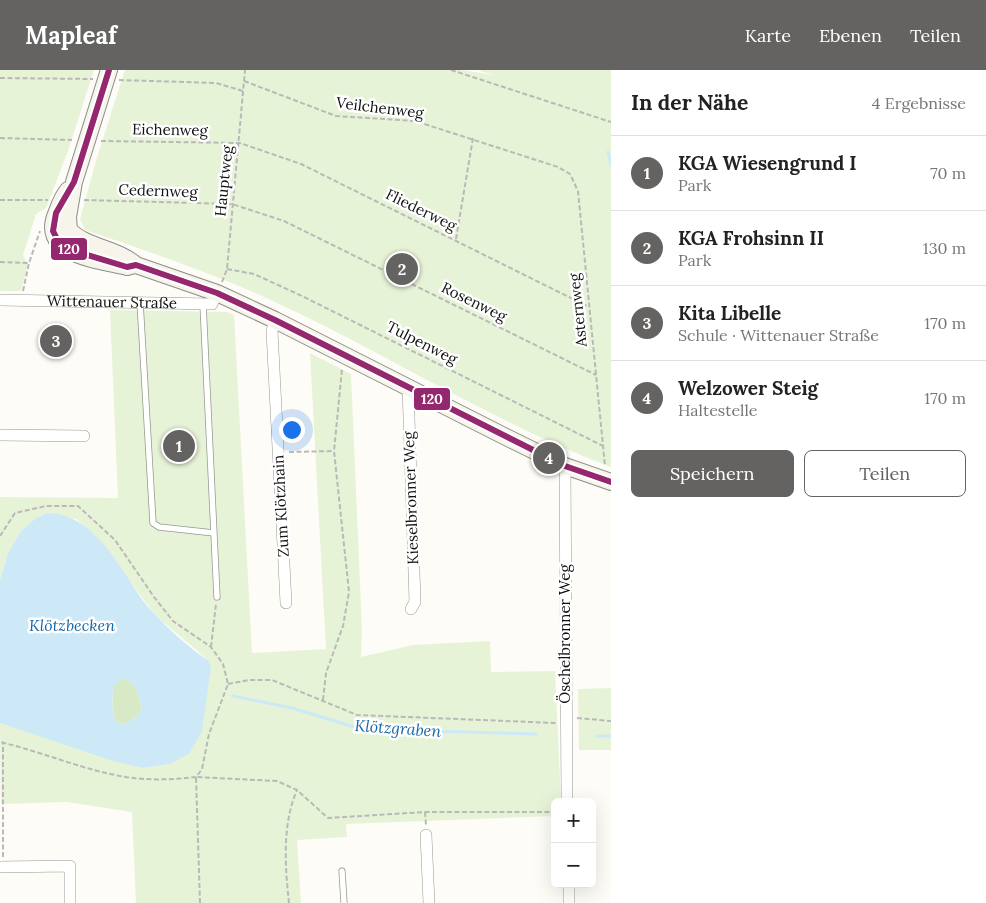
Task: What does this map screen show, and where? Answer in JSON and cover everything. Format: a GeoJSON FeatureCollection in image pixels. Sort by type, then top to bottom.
{"type":"FeatureCollection","features":[{"type":"Feature","properties":{"kind":"street"},"geometry":{"type":"LineString","coordinates":[[74,182],[64,194],[53,220],[52,230],[55,240],[69,230],[68,217],[74,182],[114,75]]}},
{"type":"Feature","properties":{"kind":"street","name":"Wittenauer Straße"},"geometry":{"type":"LineString","coordinates":[[69,230],[77,237],[127,257],[136,265],[217,293],[275,320],[565,466],[608,475]]}},
{"type":"Feature","properties":{"kind":"street","name":"Wittenauer Straße"},"geometry":{"type":"LineString","coordinates":[[55,240],[68,250],[127,268],[136,265]]}},
{"type":"Feature","properties":{"kind":"street"},"geometry":{"type":"LineString","coordinates":[[204,304],[212,304],[217,293]]}},
{"type":"Feature","properties":{"kind":"street","name":"Wittenauer Straße"},"geometry":{"type":"LineString","coordinates":[[0,300],[204,304]]}},
{"type":"Feature","properties":{"kind":"street","name":"Zum Klötzhain"},"geometry":{"type":"LineString","coordinates":[[275,320],[272,331],[286,603]]}},
{"type":"Feature","properties":{"kind":"street","name":"Kieselbronner Weg"},"geometry":{"type":"LineString","coordinates":[[408,386],[415,602],[411,608]]}},
{"type":"Feature","properties":{"kind":"street"},"geometry":{"type":"LineString","coordinates":[[0,435],[84,436]]}},
{"type":"Feature","properties":{"kind":"street","name":"Öschelbronner Weg"},"geometry":{"type":"LineString","coordinates":[[565,466],[567,798]]}},
{"type":"Feature","properties":{"kind":"street"},"geometry":{"type":"LineString","coordinates":[[426,835],[429,903]]}},
{"type":"Feature","properties":{"kind":"street"},"geometry":{"type":"LineString","coordinates":[[2,867],[70,866],[70,903]]}},
{"type":"Feature","properties":{"kind":"street"},"geometry":{"type":"LineString","coordinates":[[569,888],[569,903]]}},
{"type":"Feature","properties":{"kind":"lane"},"geometry":{"type":"LineString","coordinates":[[140,302],[153,524],[159,527],[214,533]]}},
{"type":"Feature","properties":{"kind":"lane"},"geometry":{"type":"LineString","coordinates":[[204,304],[217,597]]}},
{"type":"Feature","properties":{"kind":"lane"},"geometry":{"type":"LineString","coordinates":[[342,871],[344,903]]}},
{"type":"Feature","properties":{"kind":"path","name":"Hauptweg"},"geometry":{"type":"LineString","coordinates":[[217,293],[227,269],[232,204],[240,143],[245,70]]}},
{"type":"Feature","properties":{"kind":"path"},"geometry":{"type":"LineString","coordinates":[[450,70],[611,122]]}},
{"type":"Feature","properties":{"kind":"path"},"geometry":{"type":"LineString","coordinates":[[114,75],[216,83],[243,91]]}},
{"type":"Feature","properties":{"kind":"path"},"geometry":{"type":"LineString","coordinates":[[0,78],[95,79]]}},
{"type":"Feature","properties":{"kind":"path","name":"Veilchenweg"},"geometry":{"type":"LineString","coordinates":[[244,81],[336,116],[415,121],[558,166],[570,174]]}},
{"type":"Feature","properties":{"kind":"path"},"geometry":{"type":"LineString","coordinates":[[0,138],[75,140]]}},
{"type":"Feature","properties":{"kind":"path"},"geometry":{"type":"LineString","coordinates":[[456,240],[473,138]]}},
{"type":"Feature","properties":{"kind":"path","name":"Eichenweg"},"geometry":{"type":"LineString","coordinates":[[100,140],[240,143]]}},
{"type":"Feature","properties":{"kind":"path","name":"Fliederweg"},"geometry":{"type":"LineString","coordinates":[[240,143],[301,164],[589,307]]}},
{"type":"Feature","properties":{"kind":"path","name":"Asternweg"},"geometry":{"type":"LineString","coordinates":[[570,174],[578,191],[603,446],[608,475]]}},
{"type":"Feature","properties":{"kind":"path"},"geometry":{"type":"LineString","coordinates":[[0,200],[50,200],[49,205]]}},
{"type":"Feature","properties":{"kind":"path","name":"Cedernweg"},"geometry":{"type":"LineString","coordinates":[[83,200],[232,204]]}},
{"type":"Feature","properties":{"kind":"path","name":"Rosenweg"},"geometry":{"type":"LineString","coordinates":[[232,204],[284,221],[596,375]]}},
{"type":"Feature","properties":{"kind":"path"},"geometry":{"type":"LineString","coordinates":[[22,300],[29,263],[41,228]]}},
{"type":"Feature","properties":{"kind":"path"},"geometry":{"type":"LineString","coordinates":[[0,262],[29,263]]}},
{"type":"Feature","properties":{"kind":"path","name":"Tulpenweg"},"geometry":{"type":"LineString","coordinates":[[227,269],[254,274],[302,296],[603,446]]}},
{"type":"Feature","properties":{"kind":"path"},"geometry":{"type":"LineString","coordinates":[[322,700],[326,673],[343,626],[349,592],[334,450],[342,366]]}},
{"type":"Feature","properties":{"kind":"path"},"geometry":{"type":"LineString","coordinates":[[278,452],[334,450]]}},
{"type":"Feature","properties":{"kind":"path"},"geometry":{"type":"LineString","coordinates":[[0,536],[15,513],[46,506],[78,506],[115,540],[173,621],[211,647],[223,664],[228,684],[209,734],[202,768],[196,777],[200,903]]}},
{"type":"Feature","properties":{"kind":"path"},"geometry":{"type":"LineString","coordinates":[[211,647],[217,597]]}},
{"type":"Feature","properties":{"kind":"path"},"geometry":{"type":"LineString","coordinates":[[228,684],[249,680],[272,680],[357,714],[558,723]]}},
{"type":"Feature","properties":{"kind":"path"},"geometry":{"type":"LineString","coordinates":[[577,718],[611,721]]}},
{"type":"Feature","properties":{"kind":"path"},"geometry":{"type":"LineString","coordinates":[[2,867],[2,743],[31,749],[116,776],[160,780],[196,777],[277,781],[297,790],[328,818],[425,812],[551,812]]}},
{"type":"Feature","properties":{"kind":"path"},"geometry":{"type":"LineString","coordinates":[[289,903],[286,846],[292,801],[297,790]]}},
{"type":"Feature","properties":{"kind":"green space"},"geometry":{"type":"Polygon","coordinates":[[[0,70],[94,70],[68,151],[46,208],[36,214],[23,255],[28,265],[21,291],[0,291],[0,70]]]}},
{"type":"Feature","properties":{"kind":"green space"},"geometry":{"type":"Polygon","coordinates":[[[125,70],[462,70],[493,75],[478,70],[611,70],[611,467],[566,449],[478,407],[349,339],[262,296],[196,269],[85,230],[80,219],[98,154],[125,70]]]}},
{"type":"Feature","properties":{"kind":"green space"},"geometry":{"type":"Polygon","coordinates":[[[110,310],[227,312],[234,315],[252,653],[326,649],[310,353],[351,374],[362,630],[361,657],[413,645],[490,641],[491,672],[555,671],[561,798],[551,798],[551,816],[346,824],[347,837],[297,840],[301,903],[136,903],[132,812],[67,802],[1,804],[0,723],[143,768],[169,764],[193,727],[204,703],[208,690],[208,660],[156,616],[94,534],[76,519],[42,515],[36,518],[21,531],[8,553],[0,580],[0,497],[118,498],[110,310]]]}},
{"type":"Feature","properties":{"kind":"green space"},"geometry":{"type":"Polygon","coordinates":[[[119,680],[127,680],[136,687],[142,708],[137,717],[121,725],[117,722],[113,713],[113,686],[119,680]]]}},
{"type":"Feature","properties":{"kind":"green space"},"geometry":{"type":"Polygon","coordinates":[[[611,688],[611,750],[579,750],[578,689],[611,688]]]}},
{"type":"Feature","properties":{"kind":"water","name":"Klötzbecken"},"geometry":{"type":"Polygon","coordinates":[[[47,513],[64,516],[79,523],[93,533],[105,545],[150,609],[184,642],[208,660],[211,667],[202,731],[189,754],[169,764],[143,768],[110,760],[0,723],[0,580],[8,553],[21,531],[36,518],[47,513]],[[120,680],[113,687],[113,714],[121,725],[137,717],[142,708],[136,687],[127,680],[120,680]]]}},
{"type":"Feature","properties":{"kind":"waterway"},"geometry":{"type":"LineString","coordinates":[[608,152],[611,164]]}},
{"type":"Feature","properties":{"kind":"waterway","name":"Klötzgraben"},"geometry":{"type":"LineString","coordinates":[[233,696],[292,708],[361,729],[536,734]]}},
{"type":"Feature","properties":{"kind":"waterway","name":"Klötzgraben"},"geometry":{"type":"LineString","coordinates":[[597,736],[611,736]]}},
{"type":"Feature","properties":{"kind":"transit line","name":"120"},"geometry":{"type":"LineString","coordinates":[[109,70],[74,182],[56,213],[53,231],[61,247],[127,267],[136,265],[217,293],[275,320],[565,466],[611,482]]}},
{"type":"Feature","properties":{"kind":"place","name":"KGA Frohsinn II"},"geometry":{"type":"Point","coordinates":[402,269]}},
{"type":"Feature","properties":{"kind":"place","name":"Kita Libelle"},"geometry":{"type":"Point","coordinates":[56,341]}},
{"type":"Feature","properties":{"kind":"place","name":"KGA Wiesengrund I"},"geometry":{"type":"Point","coordinates":[179,446]}},
{"type":"Feature","properties":{"kind":"place","name":"Welzower Steig"},"geometry":{"type":"Point","coordinates":[549,458]}}]}
